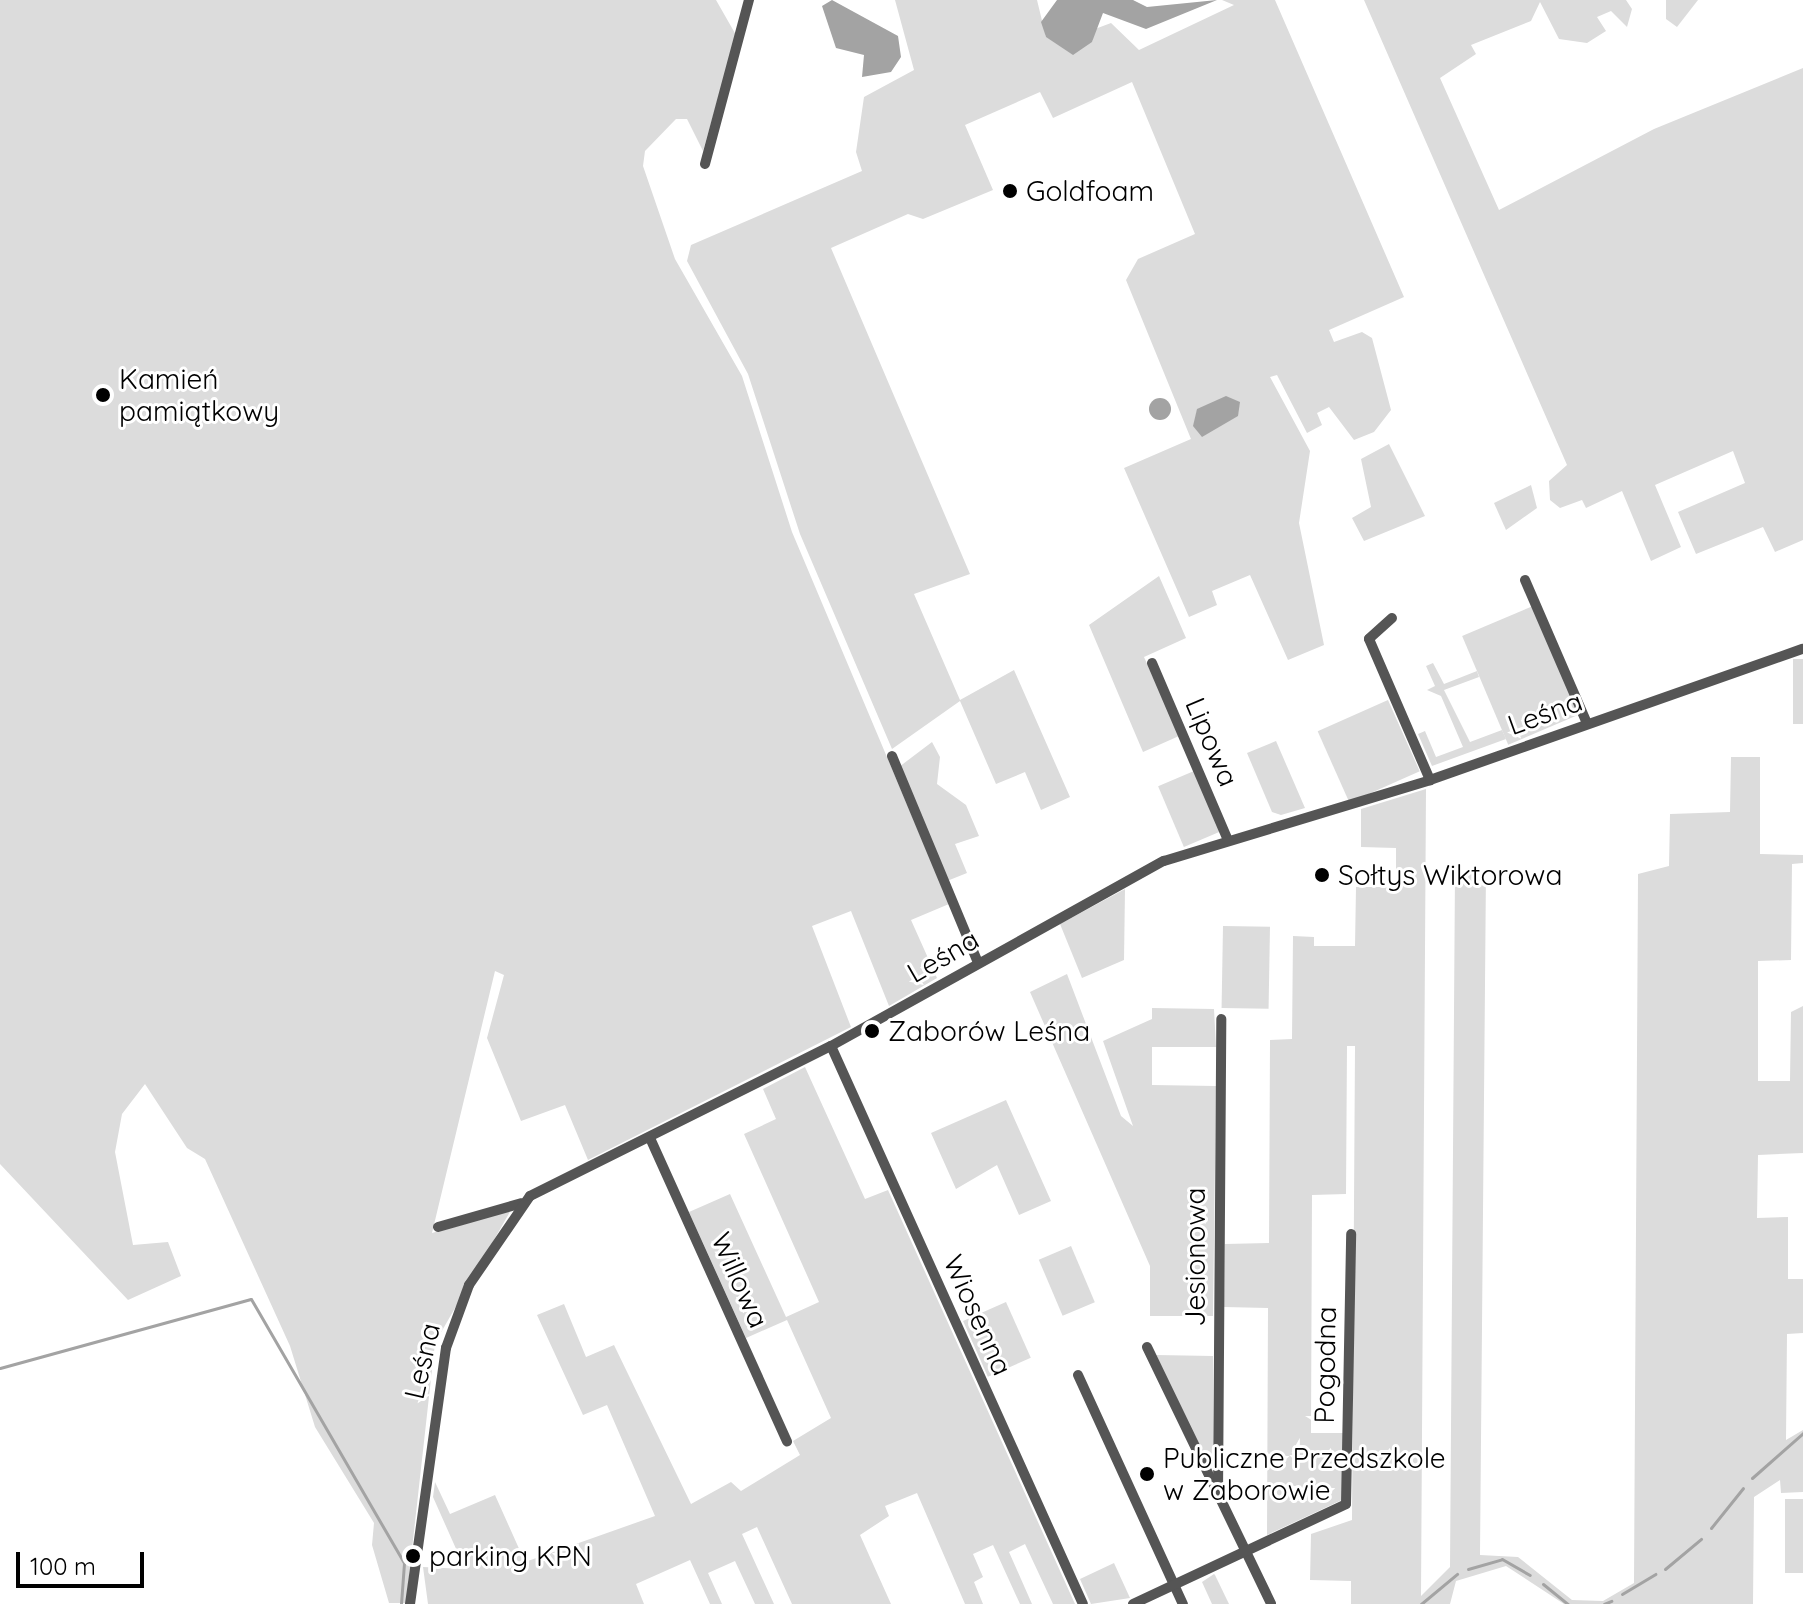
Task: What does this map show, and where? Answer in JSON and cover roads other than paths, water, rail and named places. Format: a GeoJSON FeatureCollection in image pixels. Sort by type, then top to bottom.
{"type":"FeatureCollection","features":[{"type":"Feature","properties":{"kind":"street"},"geometry":{"type":"LineString","coordinates":[[705,164],[749,0]]}},
{"type":"Feature","properties":{"kind":"street"},"geometry":{"type":"LineString","coordinates":[[1525,580],[1587,723]]}},
{"type":"Feature","properties":{"kind":"street"},"geometry":{"type":"LineString","coordinates":[[1392,618],[1369,639],[1430,780]]}},
{"type":"Feature","properties":{"kind":"street","name":"Leśna"},"geometry":{"type":"LineString","coordinates":[[410,1604],[439,1373],[469,1285],[522,1203],[831,1046],[1149,868],[1228,840],[1430,780],[1803,649]]}},
{"type":"Feature","properties":{"kind":"street","name":"Lipowa"},"geometry":{"type":"LineString","coordinates":[[1152,663],[1228,840]]}},
{"type":"Feature","properties":{"kind":"street"},"geometry":{"type":"LineString","coordinates":[[892,756],[978,963]]}},
{"type":"Feature","properties":{"kind":"street","name":"Jesionowa"},"geometry":{"type":"LineString","coordinates":[[1218,1495],[1221,1019]]}},
{"type":"Feature","properties":{"kind":"street","name":"Wiosenna"},"geometry":{"type":"LineString","coordinates":[[831,1046],[1083,1604]]}},
{"type":"Feature","properties":{"kind":"street","name":"Willowa"},"geometry":{"type":"LineString","coordinates":[[650,1138],[787,1441]]}},
{"type":"Feature","properties":{"kind":"street"},"geometry":{"type":"LineString","coordinates":[[438,1227],[522,1203]]}},
{"type":"Feature","properties":{"kind":"street","name":"Pogodna"},"geometry":{"type":"LineString","coordinates":[[1245,1552],[1339,1510],[1348,1497],[1351,1234]]}},
{"type":"Feature","properties":{"kind":"street"},"geometry":{"type":"LineString","coordinates":[[1147,1347],[1271,1604]]}},
{"type":"Feature","properties":{"kind":"street"},"geometry":{"type":"LineString","coordinates":[[1078,1375],[1183,1604]]}},
{"type":"Feature","properties":{"kind":"street"},"geometry":{"type":"LineString","coordinates":[[1133,1604],[1245,1552]]}},
{"type":"Feature","properties":{"kind":"waterway"},"geometry":{"type":"LineString","coordinates":[[0,1368],[251,1299],[404,1563],[401,1604]]}},
{"type":"Feature","properties":{"kind":"waterway"},"geometry":{"type":"LineString","coordinates":[[1752,1478],[1803,1433]]}},
{"type":"Feature","properties":{"kind":"waterway"},"geometry":{"type":"LineString","coordinates":[[1711,1528],[1743,1488]]}},
{"type":"Feature","properties":{"kind":"waterway"},"geometry":{"type":"LineString","coordinates":[[1665,1569],[1701,1539]]}},
{"type":"Feature","properties":{"kind":"waterway"},"geometry":{"type":"LineString","coordinates":[[1468,1569],[1502,1559],[1530,1575]]}},
{"type":"Feature","properties":{"kind":"waterway"},"geometry":{"type":"LineString","coordinates":[[1421,1604],[1457,1574]]}},
{"type":"Feature","properties":{"kind":"waterway"},"geometry":{"type":"LineString","coordinates":[[1622,1594],[1655,1574]]}},
{"type":"Feature","properties":{"kind":"waterway"},"geometry":{"type":"LineString","coordinates":[[1543,1584],[1568,1604]]}},
{"type":"Feature","properties":{"kind":"waterway"},"geometry":{"type":"LineString","coordinates":[[1604,1604],[1611,1601]]}},
{"type":"Feature","properties":{"kind":"place","name":"Goldfoam"},"geometry":{"type":"Point","coordinates":[1010,191]}},
{"type":"Feature","properties":{"kind":"place","name":"Kamień pamiątkowy"},"geometry":{"type":"Point","coordinates":[103,395]}},
{"type":"Feature","properties":{"kind":"place","name":"Sołtys Wiktorowa"},"geometry":{"type":"Point","coordinates":[1322,875]}},
{"type":"Feature","properties":{"kind":"place","name":"Zaborów Leśna"},"geometry":{"type":"Point","coordinates":[872,1031]}},
{"type":"Feature","properties":{"kind":"place","name":"Publiczne Przedszkole w Zaborowie"},"geometry":{"type":"Point","coordinates":[1147,1474]}},
{"type":"Feature","properties":{"kind":"place","name":"parking KPN"},"geometry":{"type":"Point","coordinates":[413,1556]}}]}
